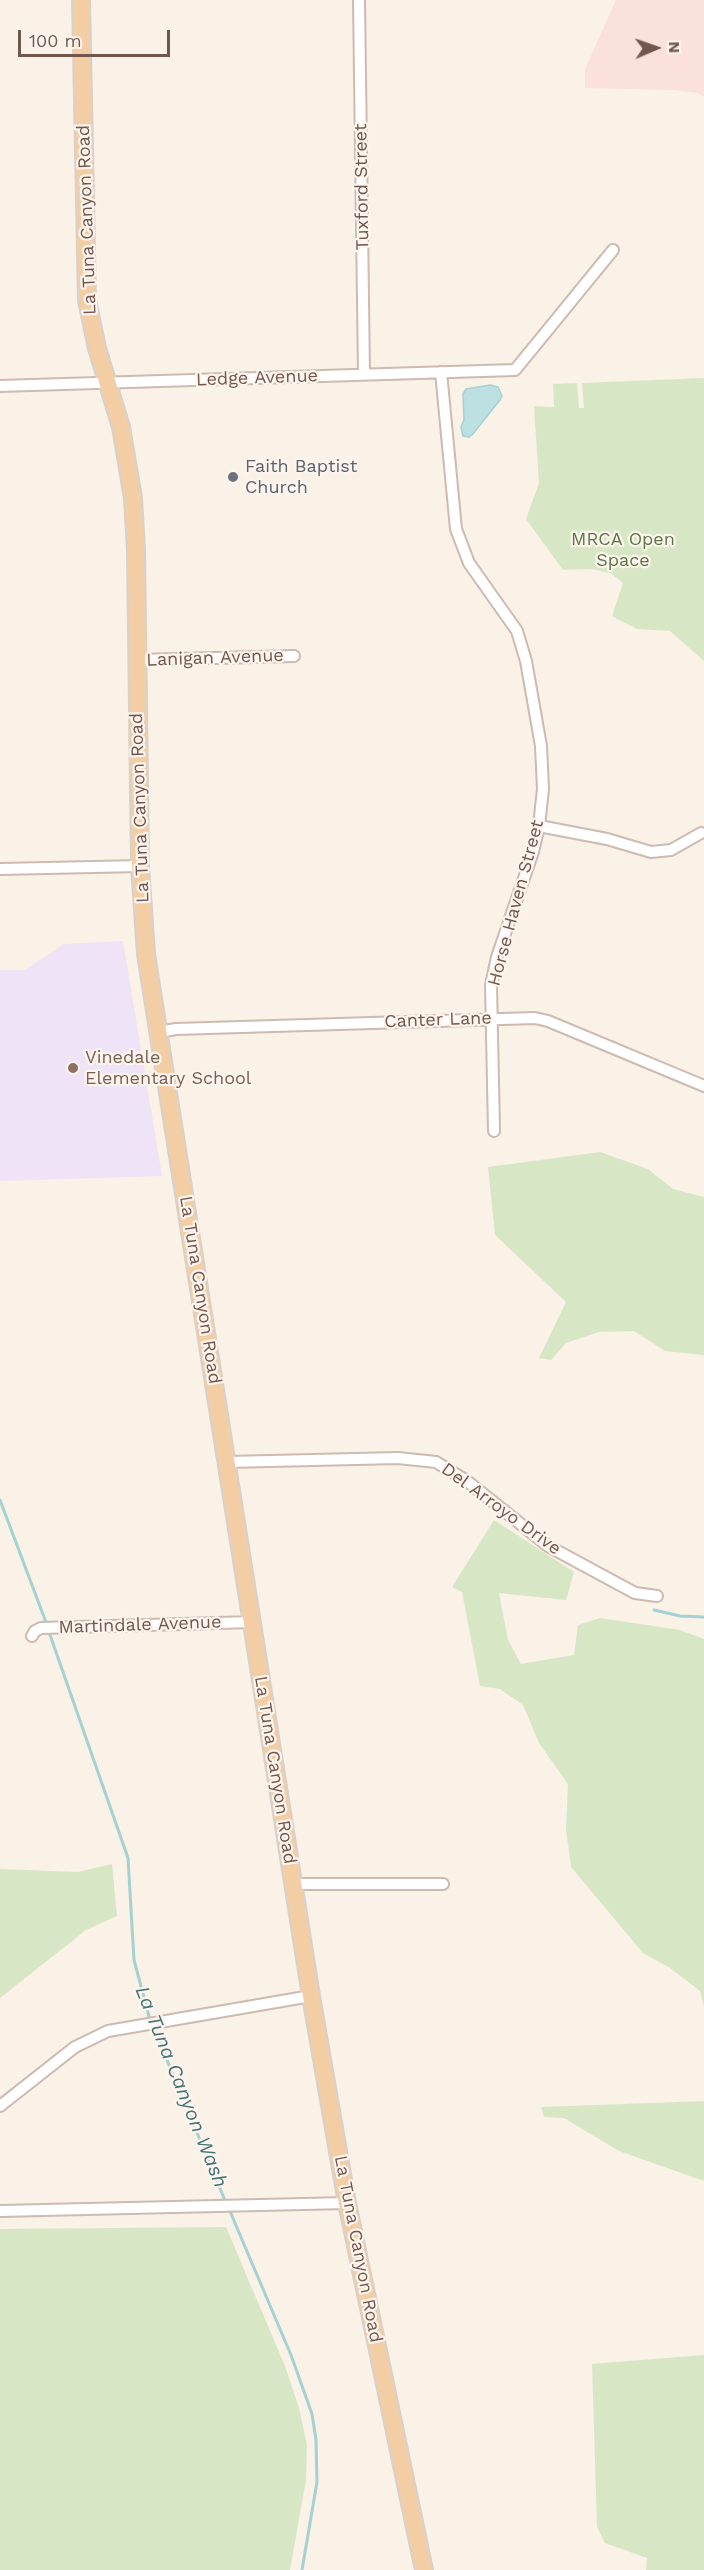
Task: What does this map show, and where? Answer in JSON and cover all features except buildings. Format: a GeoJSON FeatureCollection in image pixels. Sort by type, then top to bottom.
{"type":"FeatureCollection","features":[{"type":"Feature","properties":{"kind":"main road","name":"La Tuna Canyon Road"},"geometry":{"type":"LineString","coordinates":[[81,0],[86,288],[92,330],[126,449],[133,498],[140,866],[145,942],[311,1996],[347,2203],[424,2570]]}},
{"type":"Feature","properties":{"kind":"street","name":"Tuxford Street"},"geometry":{"type":"LineString","coordinates":[[359,0],[364,374]]}},
{"type":"Feature","properties":{"kind":"street","name":"Ledge Avenue"},"geometry":{"type":"LineString","coordinates":[[0,386],[515,370],[613,250]]}},
{"type":"Feature","properties":{"kind":"street","name":"Horse Haven Street"},"geometry":{"type":"LineString","coordinates":[[441,372],[456,529],[469,563],[514,626],[526,661],[541,746],[543,789],[539,826],[494,973],[491,1018],[494,1131]]}},
{"type":"Feature","properties":{"kind":"street","name":"Lanigan Avenue"},"geometry":{"type":"LineString","coordinates":[[136,660],[294,656]]}},
{"type":"Feature","properties":{"kind":"street"},"geometry":{"type":"LineString","coordinates":[[539,826],[607,839],[651,852],[671,850],[701,833]]}},
{"type":"Feature","properties":{"kind":"street"},"geometry":{"type":"LineString","coordinates":[[0,869],[140,866]]}},
{"type":"Feature","properties":{"kind":"street","name":"Canter Lane"},"geometry":{"type":"LineString","coordinates":[[159,1032],[176,1029],[535,1018],[548,1021],[704,1086]]}},
{"type":"Feature","properties":{"kind":"street","name":"Del Arroyo Drive"},"geometry":{"type":"LineString","coordinates":[[228,1462],[398,1458],[436,1462],[466,1481],[548,1546],[635,1593],[657,1596]]}},
{"type":"Feature","properties":{"kind":"street","name":"Martindale Avenue"},"geometry":{"type":"LineString","coordinates":[[32,1636],[35,1630],[47,1628],[253,1622]]}},
{"type":"Feature","properties":{"kind":"street"},"geometry":{"type":"LineString","coordinates":[[293,1884],[443,1884]]}},
{"type":"Feature","properties":{"kind":"street"},"geometry":{"type":"LineString","coordinates":[[0,2106],[75,2047],[108,2031],[311,1996]]}},
{"type":"Feature","properties":{"kind":"street"},"geometry":{"type":"LineString","coordinates":[[0,2211],[347,2203]]}},
{"type":"Feature","properties":{"kind":"shaded area"},"geometry":{"type":"Polygon","coordinates":[[[616,0],[704,0],[704,97],[698,93],[672,90],[585,88],[585,69],[616,0]]]}},
{"type":"Feature","properties":{"kind":"shaded area","name":"Vinedale Elementary School"},"geometry":{"type":"Polygon","coordinates":[[[123,941],[162,1176],[0,1181],[0,970],[25,970],[64,944],[123,941]]]}},
{"type":"Feature","properties":{"kind":"green space","name":"MRCA Open Space"},"geometry":{"type":"Polygon","coordinates":[[[704,378],[704,661],[670,631],[637,629],[612,616],[623,583],[610,573],[591,569],[563,570],[526,519],[539,483],[534,406],[554,407],[553,384],[577,383],[579,408],[584,408],[582,383],[704,378]]]}},
{"type":"Feature","properties":{"kind":"green space"},"geometry":{"type":"Polygon","coordinates":[[[600,1152],[648,1169],[673,1189],[704,1197],[704,1355],[665,1351],[634,1331],[599,1332],[566,1343],[551,1360],[539,1358],[566,1302],[495,1235],[488,1167],[600,1152]]]}},
{"type":"Feature","properties":{"kind":"green space"},"geometry":{"type":"Polygon","coordinates":[[[494,1520],[574,1572],[566,1600],[499,1593],[508,1640],[521,1664],[574,1655],[578,1625],[600,1618],[680,1630],[704,1639],[704,2007],[700,1991],[670,1968],[643,1953],[571,1867],[566,1829],[568,1784],[539,1743],[523,1705],[500,1689],[480,1686],[462,1592],[452,1587],[494,1520]]]}},
{"type":"Feature","properties":{"kind":"green space"},"geometry":{"type":"Polygon","coordinates":[[[112,1864],[117,1916],[86,1930],[0,1998],[0,1869],[78,1872],[112,1864]]]}},
{"type":"Feature","properties":{"kind":"green space"},"geometry":{"type":"Polygon","coordinates":[[[704,2101],[704,2181],[619,2151],[564,2118],[544,2117],[541,2107],[704,2101]]]}},
{"type":"Feature","properties":{"kind":"green space"},"geometry":{"type":"Polygon","coordinates":[[[226,2227],[285,2366],[299,2408],[307,2445],[306,2480],[290,2570],[0,2570],[0,2229],[226,2227]]]}},
{"type":"Feature","properties":{"kind":"green space"},"geometry":{"type":"Polygon","coordinates":[[[704,2355],[704,2570],[646,2570],[647,2558],[605,2543],[597,2527],[592,2364],[704,2355]]]}},
{"type":"Feature","properties":{"kind":"water"},"geometry":{"type":"Polygon","coordinates":[[[490,385],[498,387],[502,396],[500,400],[472,435],[463,436],[461,427],[464,420],[463,394],[466,389],[490,385]]]}},
{"type":"Feature","properties":{"kind":"waterway","name":"La Tuna Canyon Wash"},"geometry":{"type":"LineString","coordinates":[[0,1500],[47,1625]]}},
{"type":"Feature","properties":{"kind":"waterway"},"geometry":{"type":"LineString","coordinates":[[654,1610],[680,1616],[704,1617]]}},
{"type":"Feature","properties":{"kind":"waterway","name":"La Tuna Canyon Wash"},"geometry":{"type":"LineString","coordinates":[[49,1632],[128,1858],[134,1960],[150,2020]]}},
{"type":"Feature","properties":{"kind":"waterway","name":"La Tuna Canyon Wash"},"geometry":{"type":"LineString","coordinates":[[153,2026],[226,2203]]}},
{"type":"Feature","properties":{"kind":"waterway","name":"La Tuna Canyon Wash"},"geometry":{"type":"LineString","coordinates":[[229,2209],[291,2355],[312,2414],[316,2440],[317,2482],[302,2570]]}},
{"type":"Feature","properties":{"kind":"place","name":"Faith Baptist Church"},"geometry":{"type":"Point","coordinates":[233,477]}},
{"type":"Feature","properties":{"kind":"place","name":"Vinedale Elementary School"},"geometry":{"type":"Point","coordinates":[73,1068]}}]}
